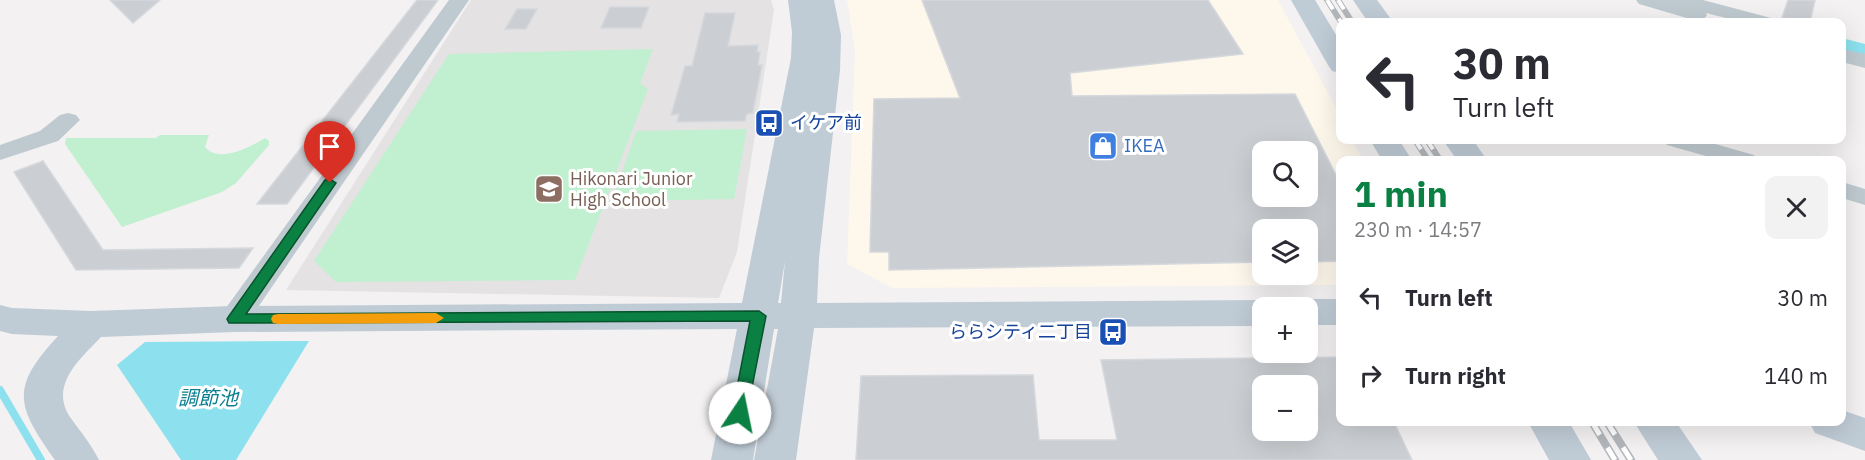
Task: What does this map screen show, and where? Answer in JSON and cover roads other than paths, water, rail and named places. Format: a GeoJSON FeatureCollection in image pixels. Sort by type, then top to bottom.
{"type":"FeatureCollection","features":[{"type":"Feature","properties":{"kind":"street"},"geometry":{"type":"LineString","coordinates":[[234,319],[459,0]]}},
{"type":"Feature","properties":{"kind":"street"},"geometry":{"type":"LineString","coordinates":[[732,460],[804,58],[805,32],[800,0]]}},
{"type":"Feature","properties":{"kind":"street"},"geometry":{"type":"LineString","coordinates":[[775,460],[798,316],[804,247],[827,70],[828,35],[822,0]]}},
{"type":"Feature","properties":{"kind":"street"},"geometry":{"type":"LineString","coordinates":[[1303,0],[1336,56]]}},
{"type":"Feature","properties":{"kind":"street"},"geometry":{"type":"LineString","coordinates":[[1365,0],[1377,18]]}},
{"type":"Feature","properties":{"kind":"street"},"geometry":{"type":"LineString","coordinates":[[1646,0],[1710,18]]}},
{"type":"Feature","properties":{"kind":"street"},"geometry":{"type":"LineString","coordinates":[[1680,0],[1749,18]]}},
{"type":"Feature","properties":{"kind":"street"},"geometry":{"type":"LineString","coordinates":[[1846,44],[1865,49]]}},
{"type":"Feature","properties":{"kind":"street"},"geometry":{"type":"LineString","coordinates":[[1846,56],[1865,61]]}},
{"type":"Feature","properties":{"kind":"street"},"geometry":{"type":"LineString","coordinates":[[0,153],[49,136],[68,120]]}},
{"type":"Feature","properties":{"kind":"street"},"geometry":{"type":"LineString","coordinates":[[1690,144],[1731,156]]}},
{"type":"Feature","properties":{"kind":"street"},"geometry":{"type":"LineString","coordinates":[[1846,191],[1865,197]]}},
{"type":"Feature","properties":{"kind":"street"},"geometry":{"type":"LineString","coordinates":[[1318,312],[1336,312]]}},
{"type":"Feature","properties":{"kind":"street"},"geometry":{"type":"LineString","coordinates":[[0,318],[21,322],[91,324],[234,319],[1252,313]]}},
{"type":"Feature","properties":{"kind":"street"},"geometry":{"type":"LineString","coordinates":[[78,460],[46,411],[41,394],[49,374],[91,324]]}},
{"type":"Feature","properties":{"kind":"street"},"geometry":{"type":"LineString","coordinates":[[1550,426],[1570,460]]}},
{"type":"Feature","properties":{"kind":"street"},"geometry":{"type":"LineString","coordinates":[[1657,426],[1681,460]]}},
{"type":"Feature","properties":{"kind":"street"},"geometry":{"type":"LineString","coordinates":[[1840,426],[1865,435]]}},
{"type":"Feature","properties":{"kind":"water","name":"調節池"},"geometry":{"type":"Polygon","coordinates":[[[309,341],[236,460],[181,460],[117,365],[145,342],[309,341]]]}},
{"type":"Feature","properties":{"kind":"waterway"},"geometry":{"type":"LineString","coordinates":[[1846,49],[1865,54]]}},
{"type":"Feature","properties":{"kind":"waterway"},"geometry":{"type":"LineString","coordinates":[[0,390],[41,460]]}},
{"type":"Feature","properties":{"kind":"railway"},"geometry":{"type":"LineString","coordinates":[[1327,0],[1338,18]]}},
{"type":"Feature","properties":{"kind":"railway"},"geometry":{"type":"LineString","coordinates":[[1338,0],[1349,18]]}},
{"type":"Feature","properties":{"kind":"railway"},"geometry":{"type":"LineString","coordinates":[[1418,144],[1425,156]]}},
{"type":"Feature","properties":{"kind":"railway"},"geometry":{"type":"LineString","coordinates":[[1430,144],[1437,156]]}},
{"type":"Feature","properties":{"kind":"railway"},"geometry":{"type":"LineString","coordinates":[[1594,426],[1615,460]]}},
{"type":"Feature","properties":{"kind":"railway"},"geometry":{"type":"LineString","coordinates":[[1610,426],[1631,460]]}},
{"type":"Feature","properties":{"kind":"place","name":"イケア前"},"geometry":{"type":"Point","coordinates":[769,123]}},
{"type":"Feature","properties":{"kind":"place","name":"IKEA"},"geometry":{"type":"Point","coordinates":[1103,146]}},
{"type":"Feature","properties":{"kind":"place","name":"Hikonari Junior High School"},"geometry":{"type":"Point","coordinates":[549,189]}},
{"type":"Feature","properties":{"kind":"place","name":"ららシティ二丁目"},"geometry":{"type":"Point","coordinates":[1113,332]}}]}
